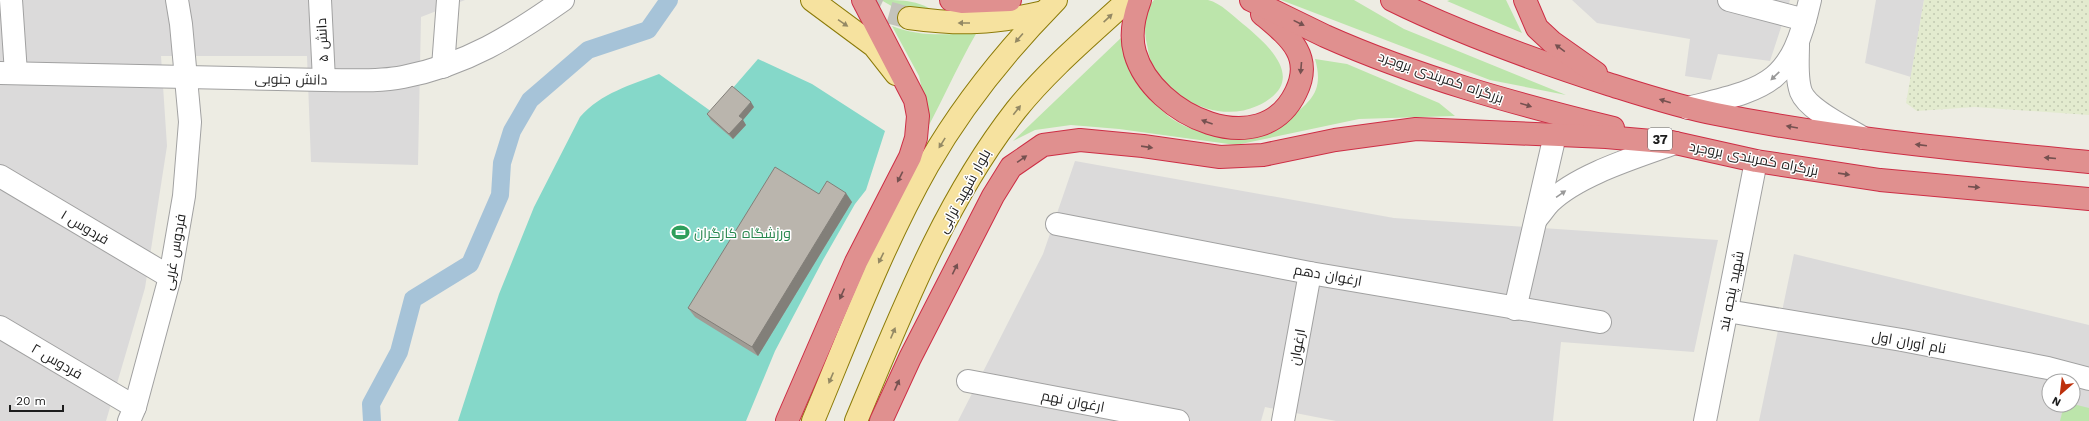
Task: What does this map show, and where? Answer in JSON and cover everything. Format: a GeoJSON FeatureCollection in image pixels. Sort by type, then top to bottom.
{"type":"FeatureCollection","features":[{"type":"Feature","properties":{"kind":"highway"},"geometry":{"type":"LineString","coordinates":[[787,421],[856,262],[910,157],[916,138],[918,116],[915,100],[863,0]]}},
{"type":"Feature","properties":{"kind":"highway"},"geometry":{"type":"LineString","coordinates":[[951,0],[962,2],[1010,0]]}},
{"type":"Feature","properties":{"kind":"highway"},"geometry":{"type":"LineString","coordinates":[[1140,0],[1136,12],[1133,32],[1135,53],[1143,74],[1157,91],[1190,116],[1213,125],[1236,128],[1256,126],[1274,120],[1290,104],[1300,85],[1302,58],[1286,34],[1242,0]]}},
{"type":"Feature","properties":{"kind":"highway","name":"بزرگراه کمربندی بروجرد"},"geometry":{"type":"LineString","coordinates":[[1251,0],[1326,36],[1422,73],[1541,110],[1675,143],[1756,161],[1880,180],[2089,199]]}},
{"type":"Feature","properties":{"kind":"highway"},"geometry":{"type":"LineString","coordinates":[[1392,0],[1442,24],[1557,68],[1688,108],[1863,138],[1960,150],[2089,162]]}},
{"type":"Feature","properties":{"kind":"highway"},"geometry":{"type":"LineString","coordinates":[[1525,0],[1537,28],[1552,42],[1602,77],[1643,95]]}},
{"type":"Feature","properties":{"kind":"highway"},"geometry":{"type":"LineString","coordinates":[[881,421],[910,358],[993,196],[1011,167],[1043,145],[1080,140],[1143,146],[1220,157],[1263,155],[1335,140],[1416,129],[1606,137],[1675,143]]}},
{"type":"Feature","properties":{"kind":"main road"},"geometry":{"type":"LineString","coordinates":[[812,0],[874,46],[915,100]]}},
{"type":"Feature","properties":{"kind":"main road","name":"بلوار شهید ترابی"},"geometry":{"type":"LineString","coordinates":[[856,421],[923,267],[960,194],[987,150],[1043,78],[1128,0]]}},
{"type":"Feature","properties":{"kind":"main road"},"geometry":{"type":"LineString","coordinates":[[909,18],[949,23],[981,23],[1010,20],[1050,6]]}},
{"type":"Feature","properties":{"kind":"main road"},"geometry":{"type":"LineString","coordinates":[[813,421],[877,267],[929,163],[958,118],[994,68],[1022,35],[1050,6]]}},
{"type":"Feature","properties":{"kind":"street"},"geometry":{"type":"LineString","coordinates":[[8,73],[11,0]]}},
{"type":"Feature","properties":{"kind":"street","name":"فردوس غربی"},"geometry":{"type":"LineString","coordinates":[[132,414],[170,277],[184,196],[190,122],[177,0]]}},
{"type":"Feature","properties":{"kind":"street","name":"دانش ۵"},"geometry":{"type":"LineString","coordinates":[[320,0],[324,80]]}},
{"type":"Feature","properties":{"kind":"street"},"geometry":{"type":"LineString","coordinates":[[443,67],[448,0]]}},
{"type":"Feature","properties":{"kind":"street","name":"دانش جنوبی"},"geometry":{"type":"LineString","coordinates":[[8,73],[324,80],[367,80],[403,77],[443,67],[469,58],[498,44],[563,0]]}},
{"type":"Feature","properties":{"kind":"street"},"geometry":{"type":"LineString","coordinates":[[1729,0],[1808,10],[1798,45],[1798,81],[1802,93],[1822,114],[1863,138]]}},
{"type":"Feature","properties":{"kind":"street"},"geometry":{"type":"LineString","coordinates":[[1688,108],[1738,95],[1768,83],[1777,75],[1798,45]]}},
{"type":"Feature","properties":{"kind":"street"},"geometry":{"type":"LineString","coordinates":[[1515,308],[1555,135]]}},
{"type":"Feature","properties":{"kind":"street"},"geometry":{"type":"LineString","coordinates":[[1534,222],[1550,202],[1575,184],[1610,168],[1675,143]]}},
{"type":"Feature","properties":{"kind":"street","name":"شهید پنجه بند"},"geometry":{"type":"LineString","coordinates":[[1705,421],[1756,161]]}},
{"type":"Feature","properties":{"kind":"street","name":"فردوس ۱"},"geometry":{"type":"LineString","coordinates":[[0,176],[170,277]]}},
{"type":"Feature","properties":{"kind":"street","name":"ارغوان دهم"},"geometry":{"type":"LineString","coordinates":[[1057,224],[1310,272],[1600,322]]}},
{"type":"Feature","properties":{"kind":"street","name":"ارغوان"},"geometry":{"type":"LineString","coordinates":[[1283,421],[1310,272]]}},
{"type":"Feature","properties":{"kind":"street","name":"نام آوران اول"},"geometry":{"type":"LineString","coordinates":[[1727,311],[1902,340],[2048,368],[2089,379]]}},
{"type":"Feature","properties":{"kind":"street","name":"فردوس ۲"},"geometry":{"type":"LineString","coordinates":[[0,328],[132,414]]}},
{"type":"Feature","properties":{"kind":"street","name":"ارغوان نهم"},"geometry":{"type":"LineString","coordinates":[[968,382],[1178,421]]}},
{"type":"Feature","properties":{"kind":"shaded area"},"geometry":{"type":"Polygon","coordinates":[[[0,0],[465,0],[421,17],[418,165],[311,162],[307,56],[161,56],[167,146],[145,288],[106,421],[0,421],[0,0]]]}},
{"type":"Feature","properties":{"kind":"shaded area"},"geometry":{"type":"Polygon","coordinates":[[[1572,0],[1790,0],[1770,61],[1718,54],[1711,80],[1685,76],[1690,39],[1597,23],[1572,0]]]}},
{"type":"Feature","properties":{"kind":"shaded area"},"geometry":{"type":"Polygon","coordinates":[[[1876,0],[1924,0],[1911,77],[1865,63],[1876,0]]]}},
{"type":"Feature","properties":{"kind":"shaded area","name":"ورزشگاه کارگران"},"geometry":{"type":"Polygon","coordinates":[[[758,59],[812,84],[885,131],[866,190],[855,204],[823,260],[775,351],[746,421],[458,421],[499,294],[534,207],[580,117],[597,102],[607,96],[627,86],[659,74],[712,112],[758,59]]]}},
{"type":"Feature","properties":{"kind":"shaded area"},"geometry":{"type":"Polygon","coordinates":[[[1075,161],[1394,218],[1718,240],[1694,352],[1561,342],[1553,421],[1336,421],[1265,407],[1261,421],[958,421],[1043,254],[1075,161]]]}},
{"type":"Feature","properties":{"kind":"shaded area"},"geometry":{"type":"Polygon","coordinates":[[[1794,254],[2089,325],[2089,421],[1759,421],[1794,254]]]}},
{"type":"Feature","properties":{"kind":"green space"},"geometry":{"type":"Polygon","coordinates":[[[881,0],[912,2],[926,7],[939,16],[895,8],[881,0]]]}},
{"type":"Feature","properties":{"kind":"green space"},"geometry":{"type":"Polygon","coordinates":[[[1154,0],[1208,0],[1222,7],[1254,33],[1273,54],[1280,65],[1283,76],[1281,86],[1272,97],[1257,106],[1243,111],[1228,112],[1213,110],[1198,106],[1184,99],[1161,78],[1150,60],[1146,40],[1145,24],[1148,9],[1154,0]]]}},
{"type":"Feature","properties":{"kind":"green space"},"geometry":{"type":"Polygon","coordinates":[[[1281,0],[1354,0],[1404,29],[1566,95],[1490,80],[1281,0]]]}},
{"type":"Feature","properties":{"kind":"green space"},"geometry":{"type":"Polygon","coordinates":[[[1506,0],[1522,33],[1447,1],[1506,0]]]}},
{"type":"Feature","properties":{"kind":"green space"},"geometry":{"type":"Polygon","coordinates":[[[1924,0],[2089,0],[2089,115],[1975,107],[1917,111],[1906,103],[1924,0]]]}},
{"type":"Feature","properties":{"kind":"green space"},"geometry":{"type":"Polygon","coordinates":[[[892,26],[902,30],[923,34],[977,32],[917,147],[923,94],[919,76],[892,26]]]}},
{"type":"Feature","properties":{"kind":"green space"},"geometry":{"type":"Polygon","coordinates":[[[1123,36],[1154,100],[1167,115],[1196,130],[1229,135],[1267,134],[1271,132],[1304,106],[1314,94],[1318,79],[1315,59],[1347,64],[1439,103],[1455,116],[1359,119],[1236,145],[1119,129],[1071,125],[1035,130],[1013,141],[1123,36]]]}},
{"type":"Feature","properties":{"kind":"green space"},"geometry":{"type":"Polygon","coordinates":[[[2081,406],[2089,408],[2089,421],[2060,421],[2062,413],[2081,413],[2081,406]]]}},
{"type":"Feature","properties":{"kind":"building"},"geometry":{"type":"Polygon","coordinates":[[[732,86],[751,102],[739,116],[743,119],[729,134],[707,114],[732,86]]]}},
{"type":"Feature","properties":{"kind":"building"},"geometry":{"type":"Polygon","coordinates":[[[775,167],[819,194],[827,181],[846,193],[752,347],[688,308],[775,167]]]}},
{"type":"Feature","properties":{"kind":"waterway"},"geometry":{"type":"LineString","coordinates":[[372,421],[371,404],[399,352],[413,299],[470,264],[500,195],[502,163],[512,131],[530,100],[588,50],[648,30],[669,0]]}},
{"type":"Feature","properties":{"kind":"tunnel"},"geometry":{"type":"LineString","coordinates":[[859,0],[880,10],[909,18]]}},
{"type":"Feature","properties":{"kind":"place","name":"ورزشگاه کارگران"},"geometry":{"type":"Point","coordinates":[681,233]}}]}
